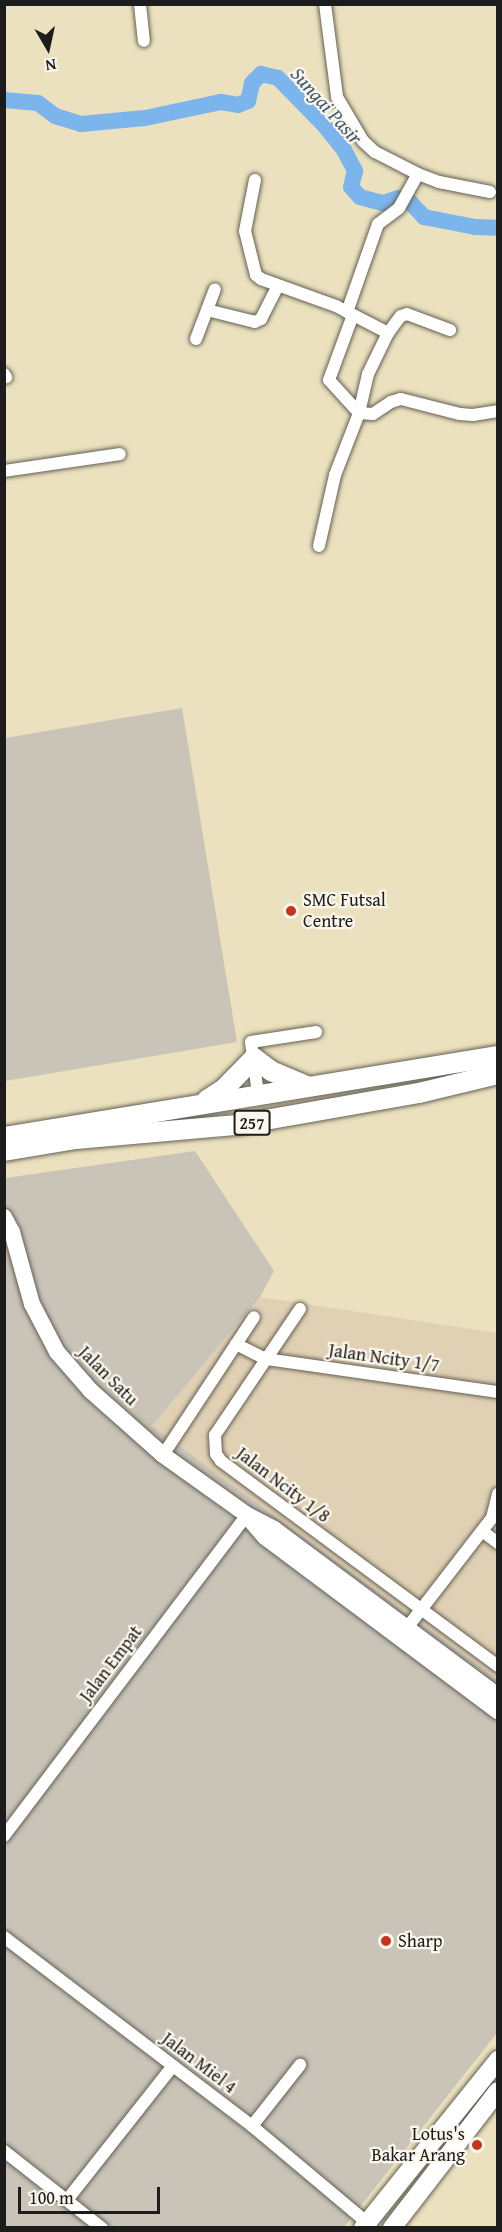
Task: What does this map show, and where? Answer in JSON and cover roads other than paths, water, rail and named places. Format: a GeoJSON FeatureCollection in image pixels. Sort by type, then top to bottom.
{"type":"FeatureCollection","features":[{"type":"Feature","properties":{"kind":"highway","name":"257"},"geometry":{"type":"LineString","coordinates":[[4,1137],[498,1056]]}},
{"type":"Feature","properties":{"kind":"highway"},"geometry":{"type":"LineString","coordinates":[[199,1104],[224,1089],[254,1058],[271,1071],[307,1086]]}},
{"type":"Feature","properties":{"kind":"highway","name":"257"},"geometry":{"type":"LineString","coordinates":[[4,1151],[76,1139],[237,1125],[419,1093],[498,1074]]}},
{"type":"Feature","properties":{"kind":"highway"},"geometry":{"type":"LineString","coordinates":[[76,1139],[114,1130],[239,1111],[252,1104],[258,1094],[274,1103],[291,1103],[364,1092],[419,1093]]}},
{"type":"Feature","properties":{"kind":"main road","name":"Jalan Satu"},"geometry":{"type":"LineString","coordinates":[[4,1217],[12,1232],[32,1304],[57,1352],[91,1391],[163,1455],[247,1515],[274,1529],[498,1711]]}},
{"type":"Feature","properties":{"kind":"main road","name":"Jalan Satu"},"geometry":{"type":"LineString","coordinates":[[404,1633],[498,1696]]}},
{"type":"Feature","properties":{"kind":"main road"},"geometry":{"type":"LineString","coordinates":[[368,2226],[498,2060]]}},
{"type":"Feature","properties":{"kind":"main road"},"geometry":{"type":"LineString","coordinates":[[392,2228],[498,2091]]}},
{"type":"Feature","properties":{"kind":"street"},"geometry":{"type":"LineString","coordinates":[[140,4],[144,41]]}},
{"type":"Feature","properties":{"kind":"street"},"geometry":{"type":"LineString","coordinates":[[325,4],[337,97],[363,141],[375,152],[439,183],[490,192]]}},
{"type":"Feature","properties":{"kind":"street"},"geometry":{"type":"LineString","coordinates":[[418,174],[403,203],[378,224],[329,380],[359,413],[373,414],[391,402],[401,399],[460,414],[473,415],[498,411]]}},
{"type":"Feature","properties":{"kind":"street"},"geometry":{"type":"LineString","coordinates":[[255,180],[245,224],[255,274],[278,286],[350,313],[388,333]]}},
{"type":"Feature","properties":{"kind":"street"},"geometry":{"type":"LineString","coordinates":[[207,310],[255,322],[261,319],[278,286]]}},
{"type":"Feature","properties":{"kind":"street"},"geometry":{"type":"LineString","coordinates":[[196,339],[215,289]]}},
{"type":"Feature","properties":{"kind":"street"},"geometry":{"type":"LineString","coordinates":[[320,546],[335,475],[359,413],[368,374],[388,333],[401,316],[407,314],[450,330]]}},
{"type":"Feature","properties":{"kind":"street"},"geometry":{"type":"LineString","coordinates":[[4,471],[120,454]]}},
{"type":"Feature","properties":{"kind":"street"},"geometry":{"type":"LineString","coordinates":[[258,1094],[251,1042],[316,1032]]}},
{"type":"Feature","properties":{"kind":"street"},"geometry":{"type":"LineString","coordinates":[[266,1359],[300,1309]]}},
{"type":"Feature","properties":{"kind":"street"},"geometry":{"type":"LineString","coordinates":[[163,1455],[254,1317]]}},
{"type":"Feature","properties":{"kind":"street","name":"Jalan Ncity 1/7"},"geometry":{"type":"LineString","coordinates":[[236,1344],[266,1359],[498,1392]]}},
{"type":"Feature","properties":{"kind":"street","name":"Jalan Ncity 1/8"},"geometry":{"type":"LineString","coordinates":[[266,1359],[216,1435],[216,1454],[221,1461],[420,1610]]}},
{"type":"Feature","properties":{"kind":"street"},"geometry":{"type":"LineString","coordinates":[[404,1633],[482,1531],[495,1510],[498,1494]]}},
{"type":"Feature","properties":{"kind":"street","name":"Jalan Empat"},"geometry":{"type":"LineString","coordinates":[[4,1836],[247,1515]]}},
{"type":"Feature","properties":{"kind":"street"},"geometry":{"type":"LineString","coordinates":[[482,1531],[498,1543]]}},
{"type":"Feature","properties":{"kind":"street"},"geometry":{"type":"LineString","coordinates":[[420,1610],[498,1666]]}},
{"type":"Feature","properties":{"kind":"street","name":"Jalan Miel 4"},"geometry":{"type":"LineString","coordinates":[[4,1937],[252,2126],[368,2226]]}},
{"type":"Feature","properties":{"kind":"street"},"geometry":{"type":"LineString","coordinates":[[252,2126],[300,2065]]}},
{"type":"Feature","properties":{"kind":"street"},"geometry":{"type":"LineString","coordinates":[[67,2200],[173,2066]]}},
{"type":"Feature","properties":{"kind":"street"},"geometry":{"type":"LineString","coordinates":[[5,2152],[102,2228]]}},
{"type":"Feature","properties":{"kind":"waterway","name":"Sungai Pasir"},"geometry":{"type":"LineString","coordinates":[[4,100],[38,103],[55,116],[81,124],[145,118],[221,102],[238,105],[248,101],[252,83],[261,74],[278,78],[324,125],[344,150],[355,171],[351,187],[360,197],[383,203],[398,198],[410,202],[424,217],[475,227],[498,228]]}},
{"type":"Feature","properties":{"kind":"place","name":"SMC Futsal Centre"},"geometry":{"type":"Point","coordinates":[291,911]}},
{"type":"Feature","properties":{"kind":"place","name":"Sharp"},"geometry":{"type":"Point","coordinates":[386,1941]}},
{"type":"Feature","properties":{"kind":"place","name":"Lotus's Bakar Arang"},"geometry":{"type":"Point","coordinates":[477,2145]}}]}
